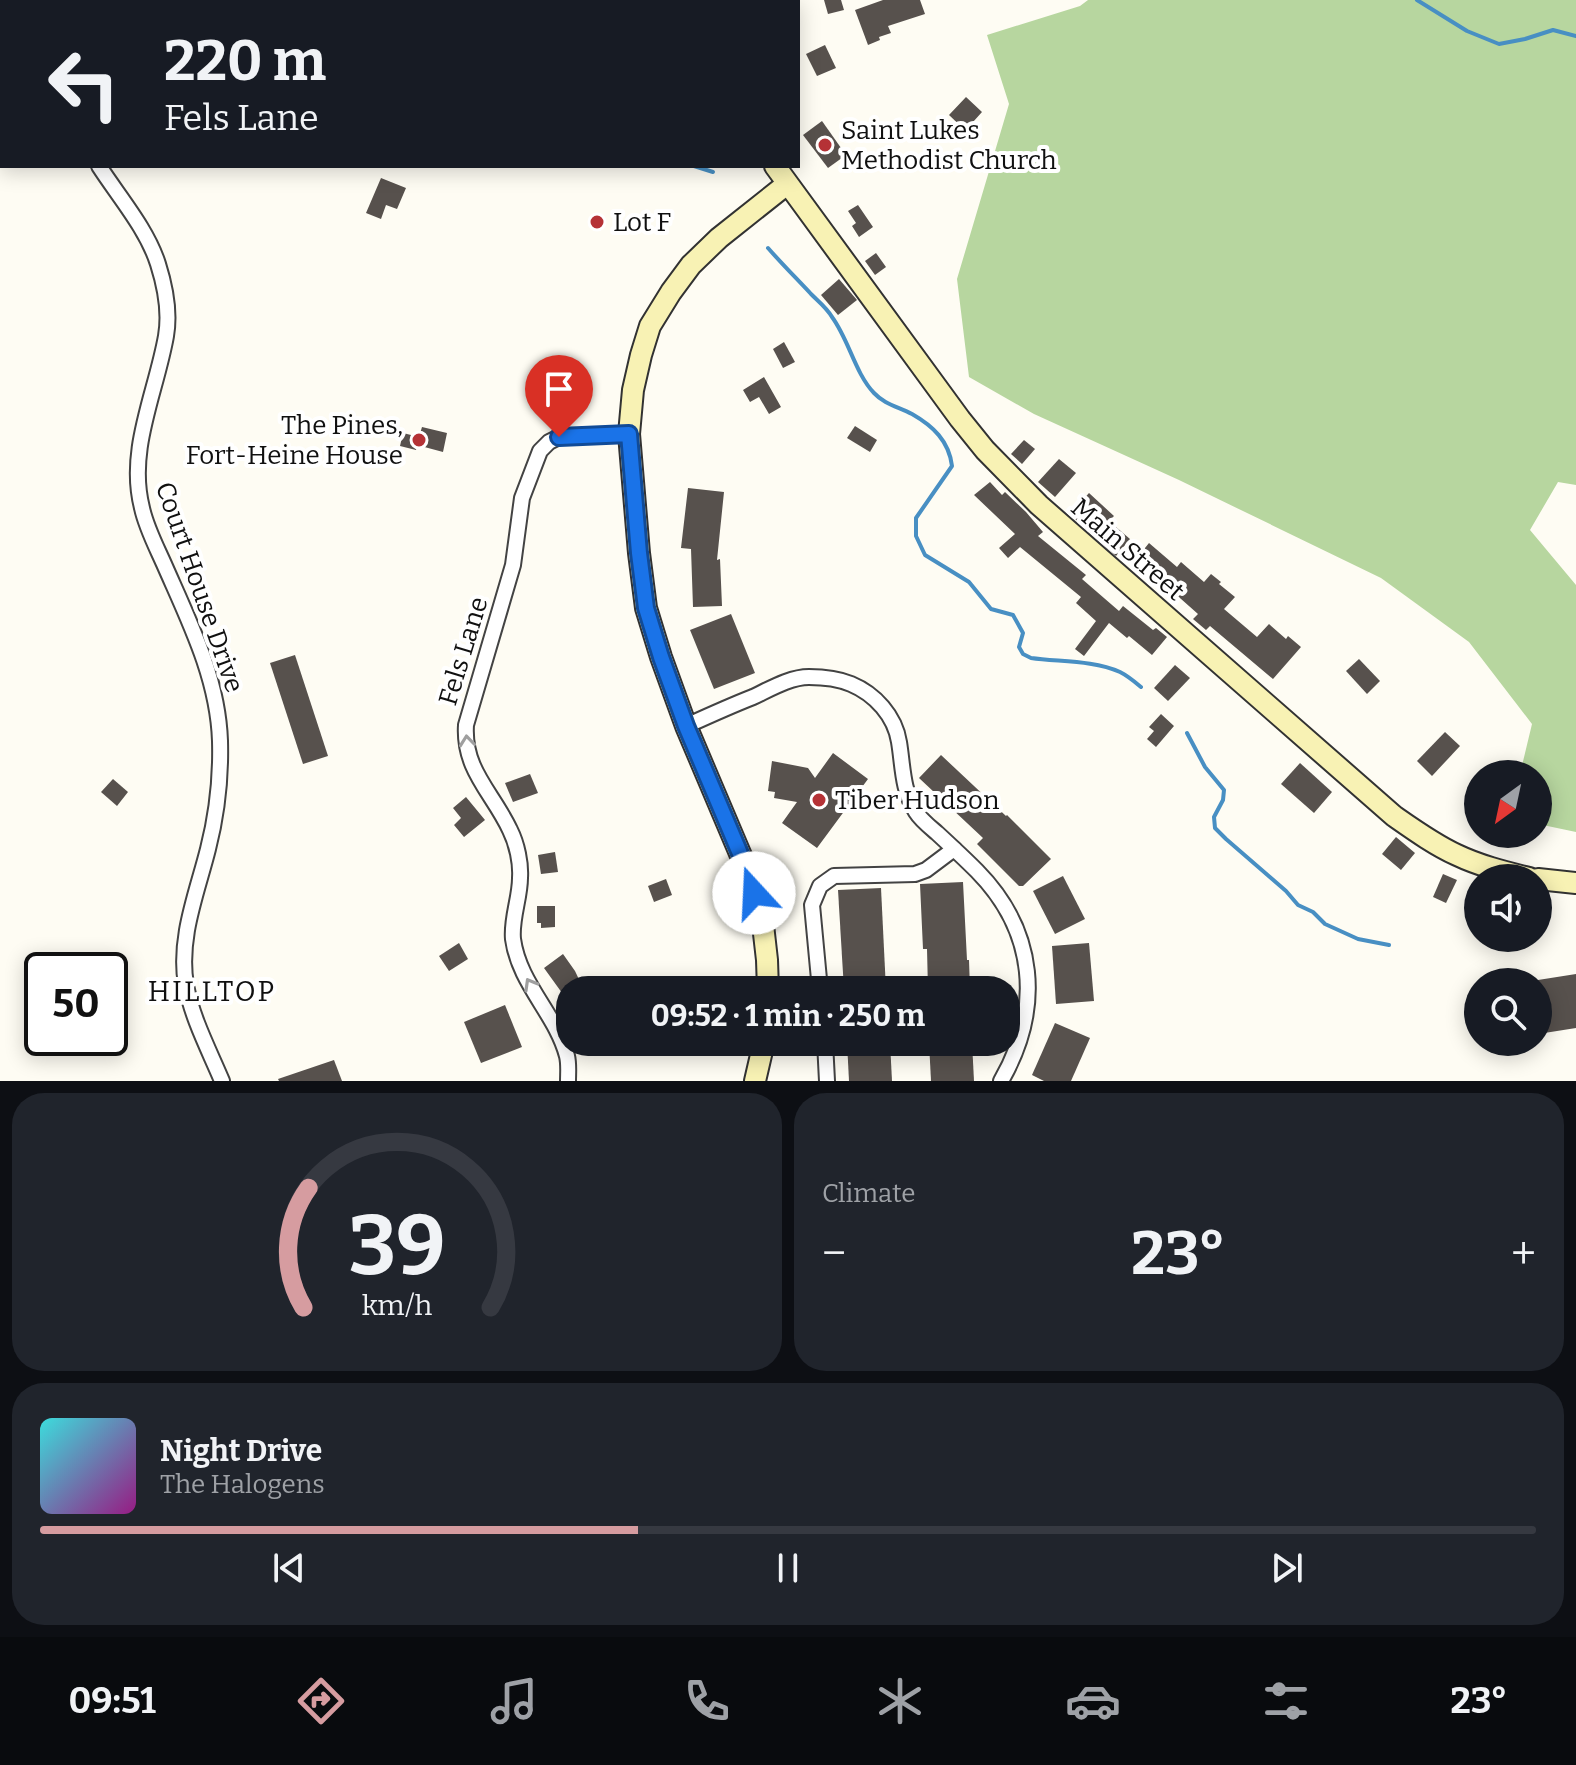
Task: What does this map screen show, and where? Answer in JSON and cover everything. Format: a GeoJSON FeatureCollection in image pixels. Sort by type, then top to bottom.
{"type":"FeatureCollection","features":[{"type":"Feature","properties":{"kind":"main road","name":"Main Street"},"geometry":{"type":"LineString","coordinates":[[776,168],[960,419],[985,450],[1039,505],[1394,816],[1423,837],[1481,864]]}},
{"type":"Feature","properties":{"kind":"main road"},"geometry":{"type":"LineString","coordinates":[[768,976],[762,916],[747,870],[686,726],[646,608],[629,434],[633,390],[641,355],[650,326],[671,292],[691,265],[719,238],[787,184]]}},
{"type":"Feature","properties":{"kind":"main road"},"geometry":{"type":"LineString","coordinates":[[1552,880],[1576,883]]}},
{"type":"Feature","properties":{"kind":"main road"},"geometry":{"type":"LineString","coordinates":[[755,1081],[761,1056]]}},
{"type":"Feature","properties":{"kind":"street","name":"Court House Drive"},"geometry":{"type":"LineString","coordinates":[[100,168],[142,230],[164,286],[166,334],[139,450],[137,474],[142,509],[196,637],[216,702],[220,775],[216,810],[187,926],[184,960],[191,1005],[222,1081]]}},
{"type":"Feature","properties":{"kind":"street","name":"Fels Lane"},"geometry":{"type":"LineString","coordinates":[[568,1081],[568,1059],[561,1039],[519,964],[513,937],[521,877],[516,849],[510,830],[472,766],[465,739],[466,725],[513,565],[522,498],[540,451],[559,437],[629,434]]}},
{"type":"Feature","properties":{"kind":"street"},"geometry":{"type":"LineString","coordinates":[[686,726],[790,681],[808,677],[853,685],[883,707],[893,722],[907,795],[917,815],[995,891],[1007,907],[1024,950],[1029,981],[1028,1008],[1015,1052],[1001,1081]]}},
{"type":"Feature","properties":{"kind":"street"},"geometry":{"type":"LineString","coordinates":[[819,976],[812,905],[820,886],[834,876],[915,874],[926,870],[954,849]]}},
{"type":"Feature","properties":{"kind":"street"},"geometry":{"type":"LineString","coordinates":[[826,1056],[827,1081]]}},
{"type":"Feature","properties":{"kind":"green space"},"geometry":{"type":"Polygon","coordinates":[[[1088,0],[1576,0],[1576,485],[1558,482],[1530,530],[1576,585],[1576,832],[1552,827],[1552,760],[1523,760],[1532,724],[1469,642],[1381,578],[1034,414],[969,377],[957,279],[1009,104],[987,35],[1080,6],[1088,0]]]}},
{"type":"Feature","properties":{"kind":"building"},"geometry":{"type":"Polygon","coordinates":[[[824,0],[841,0],[844,10],[828,14],[824,0]]]}},
{"type":"Feature","properties":{"kind":"building"},"geometry":{"type":"Polygon","coordinates":[[[883,0],[920,0],[925,14],[888,26],[891,33],[868,45],[855,10],[883,0]]]}},
{"type":"Feature","properties":{"kind":"building"},"geometry":{"type":"Polygon","coordinates":[[[825,45],[836,68],[817,76],[806,54],[825,45]]]}},
{"type":"Feature","properties":{"kind":"building"},"geometry":{"type":"Polygon","coordinates":[[[966,97],[982,112],[973,122],[978,126],[970,135],[949,115],[966,97]]]}},
{"type":"Feature","properties":{"kind":"building","name":"Saint Lukes Methodist Church"},"geometry":{"type":"Polygon","coordinates":[[[822,121],[846,155],[828,168],[803,135],[822,121]]]}},
{"type":"Feature","properties":{"kind":"building"},"geometry":{"type":"Polygon","coordinates":[[[381,178],[406,188],[397,209],[386,205],[381,219],[366,213],[381,178]]]}},
{"type":"Feature","properties":{"kind":"building"},"geometry":{"type":"Polygon","coordinates":[[[858,205],[873,227],[859,237],[852,226],[856,223],[848,211],[858,205]]]}},
{"type":"Feature","properties":{"kind":"building"},"geometry":{"type":"Polygon","coordinates":[[[876,253],[886,267],[875,275],[865,261],[876,253]]]}},
{"type":"Feature","properties":{"kind":"building"},"geometry":{"type":"Polygon","coordinates":[[[839,279],[857,300],[838,315],[821,295],[839,279]]]}},
{"type":"Feature","properties":{"kind":"building"},"geometry":{"type":"Polygon","coordinates":[[[784,342],[795,362],[783,368],[773,349],[784,342]]]}},
{"type":"Feature","properties":{"kind":"building"},"geometry":{"type":"Polygon","coordinates":[[[764,377],[781,407],[769,414],[759,397],[750,402],[743,390],[764,377]]]}},
{"type":"Feature","properties":{"kind":"building"},"geometry":{"type":"Polygon","coordinates":[[[855,426],[877,440],[870,452],[847,438],[855,426]]]}},
{"type":"Feature","properties":{"kind":"building","name":"The Pines, Fort-Heine House"},"geometry":{"type":"Polygon","coordinates":[[[422,427],[447,433],[443,452],[417,445],[416,450],[400,446],[403,433],[419,437],[422,427]]]}},
{"type":"Feature","properties":{"kind":"building"},"geometry":{"type":"Polygon","coordinates":[[[1024,440],[1035,449],[1022,464],[1011,454],[1024,440]]]}},
{"type":"Feature","properties":{"kind":"building"},"geometry":{"type":"Polygon","coordinates":[[[1059,459],[1076,473],[1055,497],[1038,482],[1059,459]]]}},
{"type":"Feature","properties":{"kind":"building"},"geometry":{"type":"Polygon","coordinates":[[[990,482],[1026,512],[1043,532],[1038,536],[1086,575],[1082,579],[1119,611],[1123,606],[1167,637],[1152,655],[1109,623],[1084,656],[1075,649],[1096,621],[1076,603],[1081,597],[1020,547],[1008,558],[999,548],[1015,534],[974,495],[990,482]]]}},
{"type":"Feature","properties":{"kind":"building"},"geometry":{"type":"Polygon","coordinates":[[[688,488],[724,492],[717,560],[720,559],[722,606],[693,607],[691,549],[681,548],[688,488]]]}},
{"type":"Feature","properties":{"kind":"building"},"geometry":{"type":"Polygon","coordinates":[[[1089,493],[1114,516],[1109,521],[1130,539],[1116,556],[1072,516],[1071,513],[1089,493]]]}},
{"type":"Feature","properties":{"kind":"building"},"geometry":{"type":"Polygon","coordinates":[[[1149,543],[1177,567],[1181,562],[1204,582],[1211,574],[1221,582],[1219,584],[1235,597],[1224,609],[1257,637],[1269,624],[1301,647],[1273,679],[1210,626],[1206,630],[1193,619],[1198,614],[1137,558],[1149,543]]]}},
{"type":"Feature","properties":{"kind":"building"},"geometry":{"type":"Polygon","coordinates":[[[731,614],[755,673],[714,689],[690,630],[731,614]]]}},
{"type":"Feature","properties":{"kind":"building"},"geometry":{"type":"Polygon","coordinates":[[[295,655],[328,756],[303,764],[270,663],[295,655]]]}},
{"type":"Feature","properties":{"kind":"building"},"geometry":{"type":"Polygon","coordinates":[[[1359,659],[1380,681],[1367,694],[1346,671],[1359,659]]]}},
{"type":"Feature","properties":{"kind":"building"},"geometry":{"type":"Polygon","coordinates":[[[1175,665],[1190,678],[1168,701],[1154,688],[1175,665]]]}},
{"type":"Feature","properties":{"kind":"building"},"geometry":{"type":"Polygon","coordinates":[[[1161,714],[1174,726],[1156,747],[1147,739],[1154,731],[1149,727],[1161,714]]]}},
{"type":"Feature","properties":{"kind":"building"},"geometry":{"type":"Polygon","coordinates":[[[1445,732],[1460,746],[1432,776],[1417,761],[1445,732]]]}},
{"type":"Feature","properties":{"kind":"building","name":"Tiber Hudson"},"geometry":{"type":"Polygon","coordinates":[[[833,753],[868,779],[817,848],[782,823],[797,802],[774,798],[775,792],[768,791],[772,761],[808,768],[815,778],[833,753]]]}},
{"type":"Feature","properties":{"kind":"building"},"geometry":{"type":"Polygon","coordinates":[[[941,755],[1051,859],[1023,886],[1019,886],[977,844],[983,838],[919,778],[941,755]]]}},
{"type":"Feature","properties":{"kind":"building"},"geometry":{"type":"Polygon","coordinates":[[[1300,763],[1332,792],[1314,813],[1281,784],[1300,763]]]}},
{"type":"Feature","properties":{"kind":"building"},"geometry":{"type":"Polygon","coordinates":[[[530,774],[538,793],[513,802],[505,783],[530,774]]]}},
{"type":"Feature","properties":{"kind":"building"},"geometry":{"type":"Polygon","coordinates":[[[113,779],[128,792],[117,806],[101,792],[113,779]]]}},
{"type":"Feature","properties":{"kind":"building"},"geometry":{"type":"Polygon","coordinates":[[[466,797],[485,820],[464,837],[454,825],[461,818],[453,808],[466,797]]]}},
{"type":"Feature","properties":{"kind":"building"},"geometry":{"type":"Polygon","coordinates":[[[1396,837],[1415,853],[1401,870],[1382,854],[1396,837]]]}},
{"type":"Feature","properties":{"kind":"building"},"geometry":{"type":"Polygon","coordinates":[[[555,852],[558,872],[541,874],[538,855],[555,852]]]}},
{"type":"Feature","properties":{"kind":"building"},"geometry":{"type":"Polygon","coordinates":[[[1443,874],[1457,880],[1446,903],[1433,897],[1443,874]]]}},
{"type":"Feature","properties":{"kind":"building"},"geometry":{"type":"Polygon","coordinates":[[[1063,876],[1085,919],[1055,934],[1033,891],[1063,876]]]}},
{"type":"Feature","properties":{"kind":"building"},"geometry":{"type":"Polygon","coordinates":[[[666,879],[672,895],[654,902],[648,886],[666,879]]]}},
{"type":"Feature","properties":{"kind":"building"},"geometry":{"type":"Polygon","coordinates":[[[963,882],[970,976],[928,976],[927,949],[923,949],[920,884],[963,882]]]}},
{"type":"Feature","properties":{"kind":"building"},"geometry":{"type":"Polygon","coordinates":[[[881,888],[885,976],[843,976],[838,890],[881,888]]]}},
{"type":"Feature","properties":{"kind":"building"},"geometry":{"type":"Polygon","coordinates":[[[537,906],[555,906],[555,927],[541,928],[541,923],[537,923],[537,906]]]}},
{"type":"Feature","properties":{"kind":"building"},"geometry":{"type":"Polygon","coordinates":[[[459,943],[468,959],[449,971],[439,956],[459,943]]]}},
{"type":"Feature","properties":{"kind":"building"},"geometry":{"type":"Polygon","coordinates":[[[1089,943],[1094,1001],[1056,1004],[1052,946],[1089,943]]]}},
{"type":"Feature","properties":{"kind":"building"},"geometry":{"type":"Polygon","coordinates":[[[563,954],[577,976],[556,976],[556,985],[544,968],[563,954]]]}},
{"type":"Feature","properties":{"kind":"building"},"geometry":{"type":"Polygon","coordinates":[[[1576,974],[1576,1028],[1552,1032],[1552,978],[1576,974]]]}},
{"type":"Feature","properties":{"kind":"building"},"geometry":{"type":"Polygon","coordinates":[[[505,1005],[522,1047],[481,1063],[464,1022],[505,1005]]]}},
{"type":"Feature","properties":{"kind":"building"},"geometry":{"type":"Polygon","coordinates":[[[1055,1023],[1090,1038],[1071,1081],[1044,1081],[1032,1075],[1055,1023]]]}},
{"type":"Feature","properties":{"kind":"building"},"geometry":{"type":"Polygon","coordinates":[[[848,1056],[891,1056],[892,1081],[849,1081],[848,1056]]]}},
{"type":"Feature","properties":{"kind":"building"},"geometry":{"type":"Polygon","coordinates":[[[930,1056],[973,1056],[974,1081],[931,1081],[930,1056]]]}},
{"type":"Feature","properties":{"kind":"building"},"geometry":{"type":"Polygon","coordinates":[[[334,1060],[342,1081],[278,1079],[334,1060]]]}},
{"type":"Feature","properties":{"kind":"waterway"},"geometry":{"type":"LineString","coordinates":[[1417,0],[1467,31],[1499,44],[1553,30],[1576,36]]}},
{"type":"Feature","properties":{"kind":"waterway"},"geometry":{"type":"LineString","coordinates":[[700,168],[713,172]]}},
{"type":"Feature","properties":{"kind":"waterway"},"geometry":{"type":"LineString","coordinates":[[768,248],[830,314],[874,393],[927,424],[939,435],[947,449],[952,466],[916,518],[916,536],[925,555],[969,582],[991,609],[1013,615],[1023,633],[1019,647],[1023,654],[1031,658],[1110,668],[1141,687]]}},
{"type":"Feature","properties":{"kind":"waterway"},"geometry":{"type":"LineString","coordinates":[[1187,733],[1205,767],[1224,790],[1223,800],[1214,817],[1215,828],[1298,905],[1313,912],[1325,924],[1358,939],[1389,945]]}},
{"type":"Feature","properties":{"kind":"place","name":"Saint Lukes Methodist Church"},"geometry":{"type":"Point","coordinates":[825,145]}},
{"type":"Feature","properties":{"kind":"place","name":"Lot F"},"geometry":{"type":"Point","coordinates":[597,222]}},
{"type":"Feature","properties":{"kind":"place","name":"The Pines, Fort-Heine House"},"geometry":{"type":"Point","coordinates":[419,440]}},
{"type":"Feature","properties":{"kind":"place","name":"Tiber Hudson"},"geometry":{"type":"Point","coordinates":[819,800]}},
{"type":"Feature","properties":{"kind":"district","name":"HILLTOP"},"geometry":{"type":"Point","coordinates":[212,991]}},
{"type":"Feature","properties":{"kind":"route"},"geometry":{"type":"LineString","coordinates":[[559,437],[629,434],[646,608],[686,726],[754,893]]}}]}
